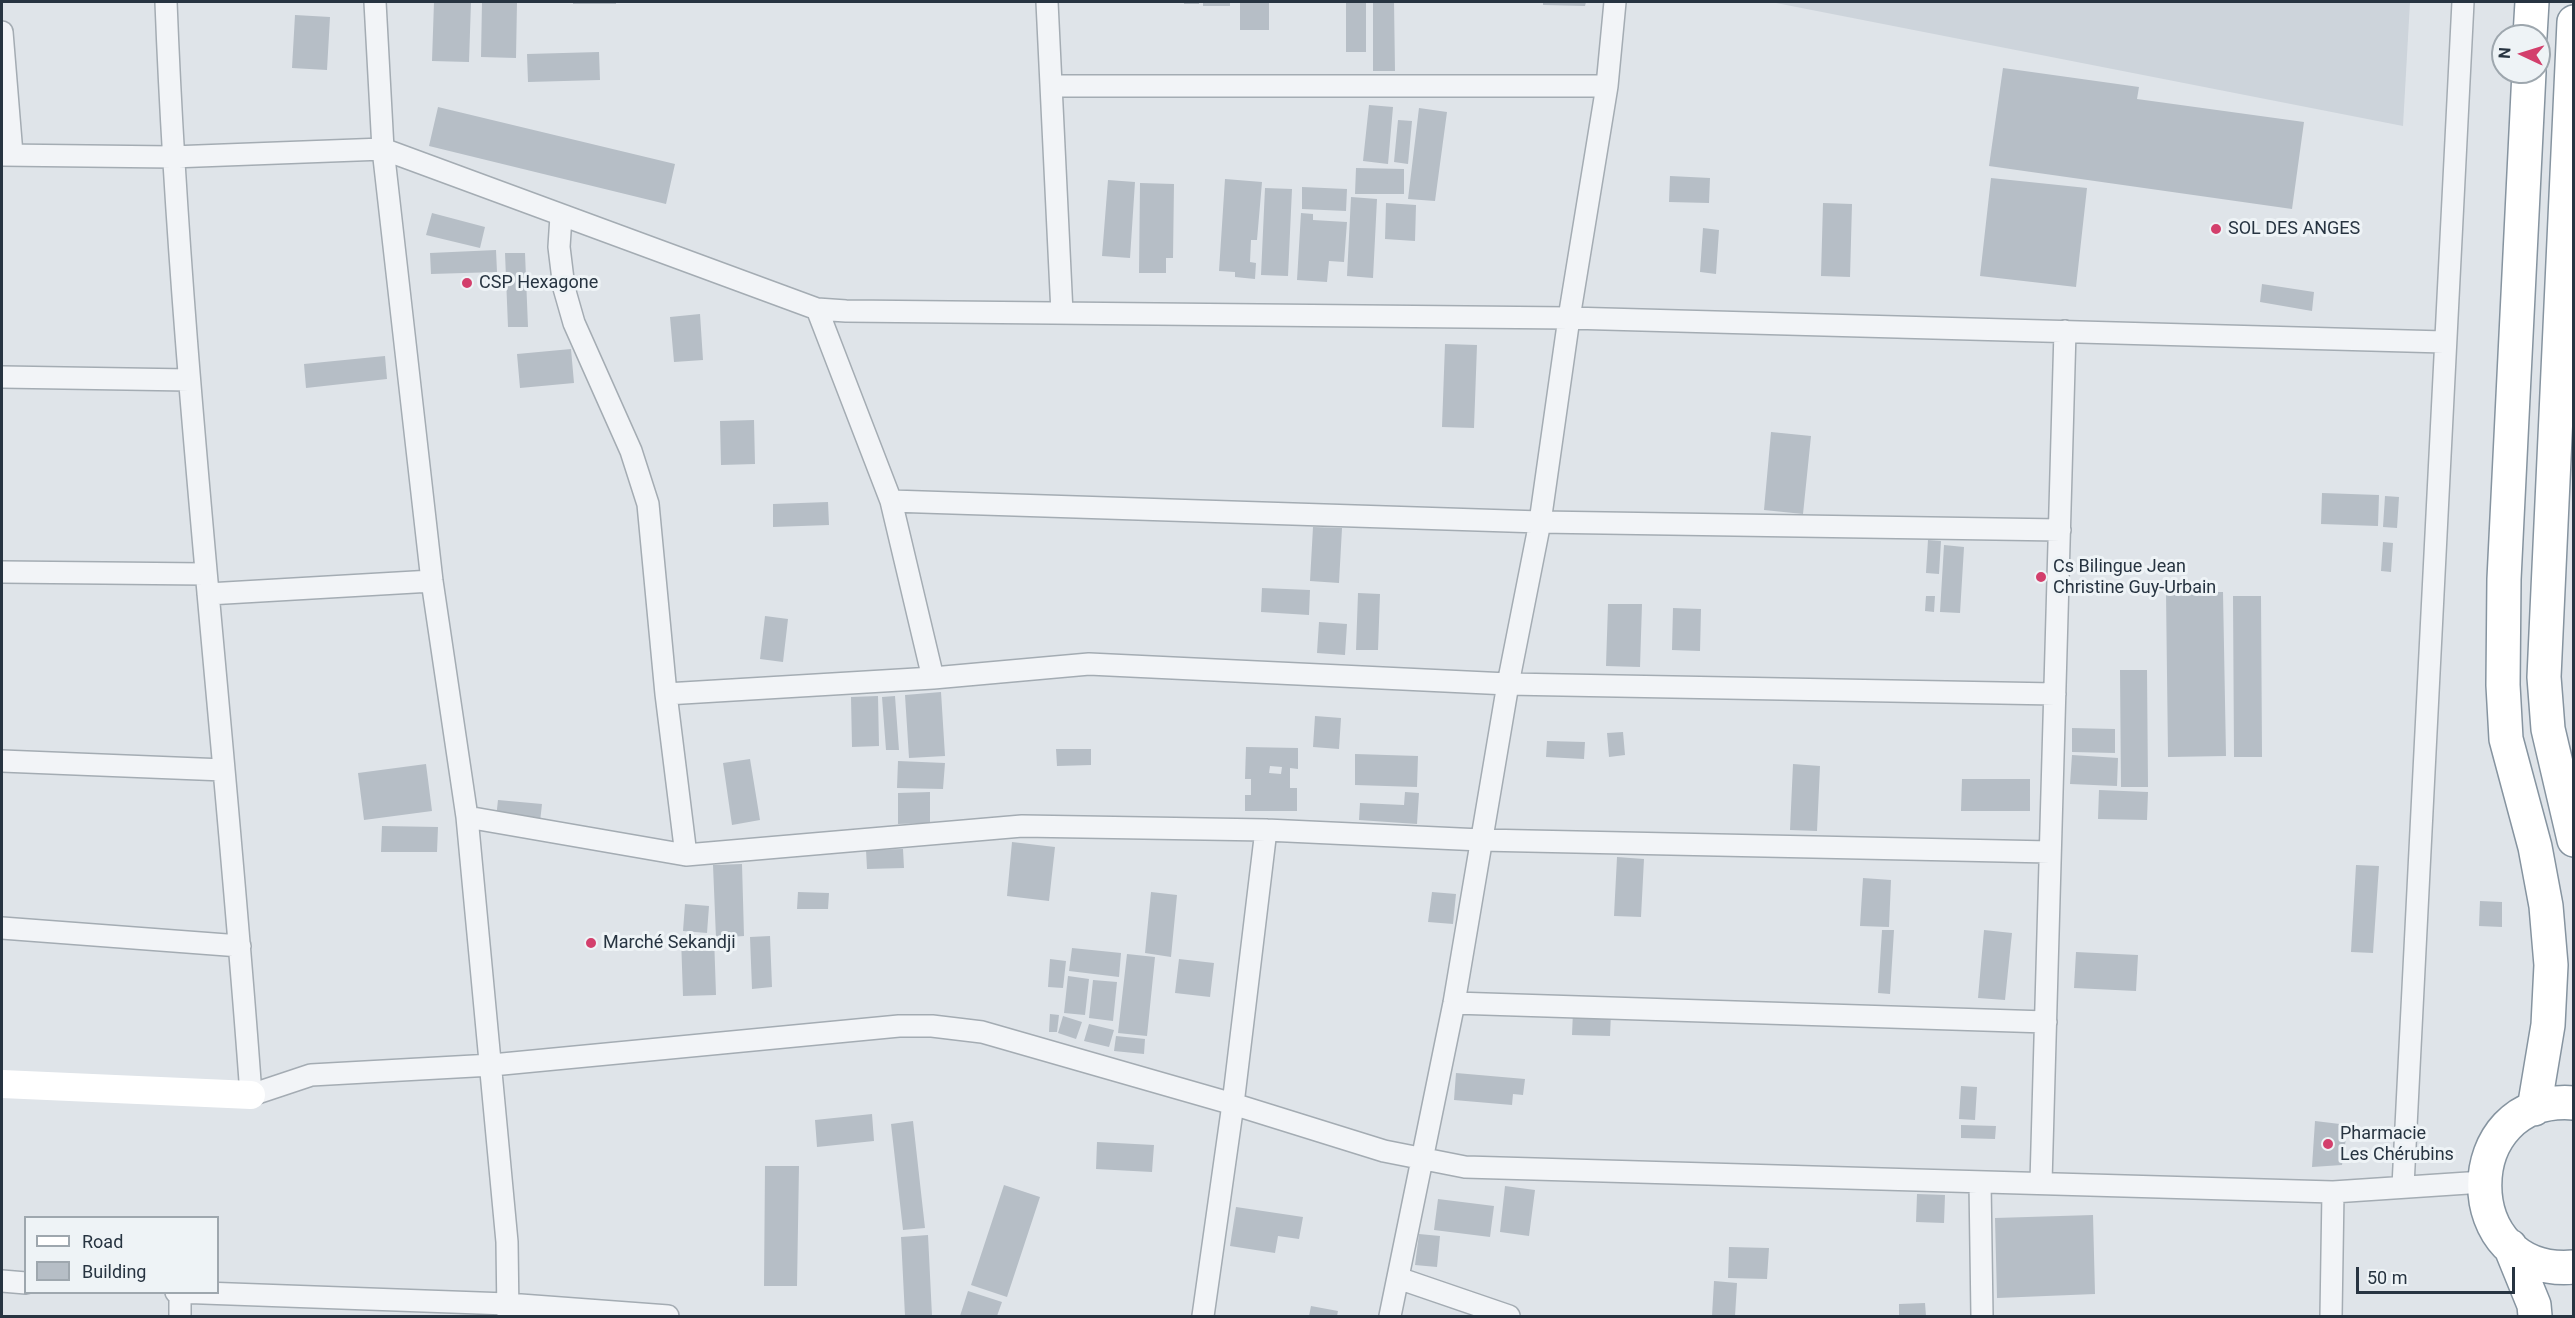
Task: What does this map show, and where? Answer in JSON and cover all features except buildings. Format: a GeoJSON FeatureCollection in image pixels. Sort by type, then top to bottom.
{"type":"FeatureCollection","features":[{"type":"Feature","properties":{"kind":"highway"},"geometry":{"type":"LineString","coordinates":[[2531,24],[2532,2]]}},
{"type":"Feature","properties":{"kind":"highway"},"geometry":{"type":"LineString","coordinates":[[2574,22],[2544,676],[2548,729],[2574,840]]}},
{"type":"Feature","properties":{"kind":"highway"},"geometry":{"type":"LineString","coordinates":[[2528,84],[2504,579],[2503,685],[2506,739],[2535,847],[2546,906],[2551,965],[2548,1025],[2534,1109]]}},
{"type":"Feature","properties":{"kind":"highway"},"geometry":{"type":"LineString","coordinates":[[2535,1317],[2534,1305],[2510,1246],[2490,1217],[2483,1182],[2487,1159],[2498,1138],[2514,1121],[2534,1109],[2556,1103],[2574,1103]]}},
{"type":"Feature","properties":{"kind":"highway"},"geometry":{"type":"LineString","coordinates":[[2510,1246],[2537,1263],[2556,1268],[2574,1267]]}},
{"type":"Feature","properties":{"kind":"street"},"geometry":{"type":"LineString","coordinates":[[165,2],[172,157],[189,380],[240,946],[251,1095]]}},
{"type":"Feature","properties":{"kind":"street"},"geometry":{"type":"LineString","coordinates":[[375,2],[383,149],[432,581],[467,817],[507,1242],[508,1310]]}},
{"type":"Feature","properties":{"kind":"street"},"geometry":{"type":"LineString","coordinates":[[1047,2],[1062,313]]}},
{"type":"Feature","properties":{"kind":"street"},"geometry":{"type":"LineString","coordinates":[[1390,1317],[1454,1003],[1480,840],[1540,522],[1569,318],[1607,86],[1615,2]]}},
{"type":"Feature","properties":{"kind":"street"},"geometry":{"type":"LineString","coordinates":[[2403,1186],[2463,2]]}},
{"type":"Feature","properties":{"kind":"street"},"geometry":{"type":"LineString","coordinates":[[2,32],[7,154],[172,157],[383,149],[817,309],[1569,318],[2444,342]]}},
{"type":"Feature","properties":{"kind":"street"},"geometry":{"type":"LineString","coordinates":[[1051,86],[1607,86]]}},
{"type":"Feature","properties":{"kind":"street"},"geometry":{"type":"LineString","coordinates":[[561,216],[559,247],[564,288],[574,323],[631,451],[648,504],[666,694],[686,855]]}},
{"type":"Feature","properties":{"kind":"street"},"geometry":{"type":"LineString","coordinates":[[817,309],[891,501],[933,678]]}},
{"type":"Feature","properties":{"kind":"street"},"geometry":{"type":"LineString","coordinates":[[2041,1182],[2065,331]]}},
{"type":"Feature","properties":{"kind":"street"},"geometry":{"type":"LineString","coordinates":[[2,377],[189,380]]}},
{"type":"Feature","properties":{"kind":"street"},"geometry":{"type":"LineString","coordinates":[[891,501],[1540,522],[2060,530]]}},
{"type":"Feature","properties":{"kind":"street"},"geometry":{"type":"LineString","coordinates":[[2,572],[207,584],[432,581]]}},
{"type":"Feature","properties":{"kind":"street"},"geometry":{"type":"LineString","coordinates":[[666,694],[933,678],[1089,664],[1508,684],[2055,694]]}},
{"type":"Feature","properties":{"kind":"street"},"geometry":{"type":"LineString","coordinates":[[2,760],[224,770]]}},
{"type":"Feature","properties":{"kind":"street"},"geometry":{"type":"LineString","coordinates":[[467,817],[686,855],[1022,826],[1266,830],[1480,840],[2050,852]]}},
{"type":"Feature","properties":{"kind":"street"},"geometry":{"type":"LineString","coordinates":[[1203,1317],[1233,1104],[1266,830]]}},
{"type":"Feature","properties":{"kind":"street"},"geometry":{"type":"LineString","coordinates":[[2,928],[240,946]]}},
{"type":"Feature","properties":{"kind":"street"},"geometry":{"type":"LineString","coordinates":[[1454,1003],[2046,1022]]}},
{"type":"Feature","properties":{"kind":"street"},"geometry":{"type":"LineString","coordinates":[[2,1084],[251,1095],[311,1075],[492,1065],[899,1026],[932,1026],[981,1032],[1233,1104],[1384,1151],[1503,1170],[2041,1182],[2333,1192],[2483,1182]]}},
{"type":"Feature","properties":{"kind":"street"},"geometry":{"type":"LineString","coordinates":[[1980,1182],[1982,1317]]}},
{"type":"Feature","properties":{"kind":"street"},"geometry":{"type":"LineString","coordinates":[[2331,1317],[2333,1192]]}},
{"type":"Feature","properties":{"kind":"street"},"geometry":{"type":"LineString","coordinates":[[2518,1317],[2523,1277]]}},
{"type":"Feature","properties":{"kind":"street"},"geometry":{"type":"LineString","coordinates":[[1398,1278],[1509,1317]]}},
{"type":"Feature","properties":{"kind":"street"},"geometry":{"type":"LineString","coordinates":[[2,1281],[24,1283]]}},
{"type":"Feature","properties":{"kind":"street"},"geometry":{"type":"LineString","coordinates":[[180,1294],[180,1317]]}},
{"type":"Feature","properties":{"kind":"street"},"geometry":{"type":"LineString","coordinates":[[199,1294],[668,1317]]}},
{"type":"Feature","properties":{"kind":"shaded area"},"geometry":{"type":"Polygon","coordinates":[[[1771,2],[2410,2],[2403,126],[1771,2]]]}},
{"type":"Feature","properties":{"kind":"place","name":"SOL DES ANGES"},"geometry":{"type":"Point","coordinates":[2216,229]}},
{"type":"Feature","properties":{"kind":"place","name":"CSP Hexagone"},"geometry":{"type":"Point","coordinates":[467,283]}},
{"type":"Feature","properties":{"kind":"place","name":"Cs Bilingue Jean Christine Guy-Urbain"},"geometry":{"type":"Point","coordinates":[2041,577]}},
{"type":"Feature","properties":{"kind":"place","name":"Marché Sekandji"},"geometry":{"type":"Point","coordinates":[591,943]}},
{"type":"Feature","properties":{"kind":"place","name":"Pharmacie Les Chérubins"},"geometry":{"type":"Point","coordinates":[2328,1144]}}]}
